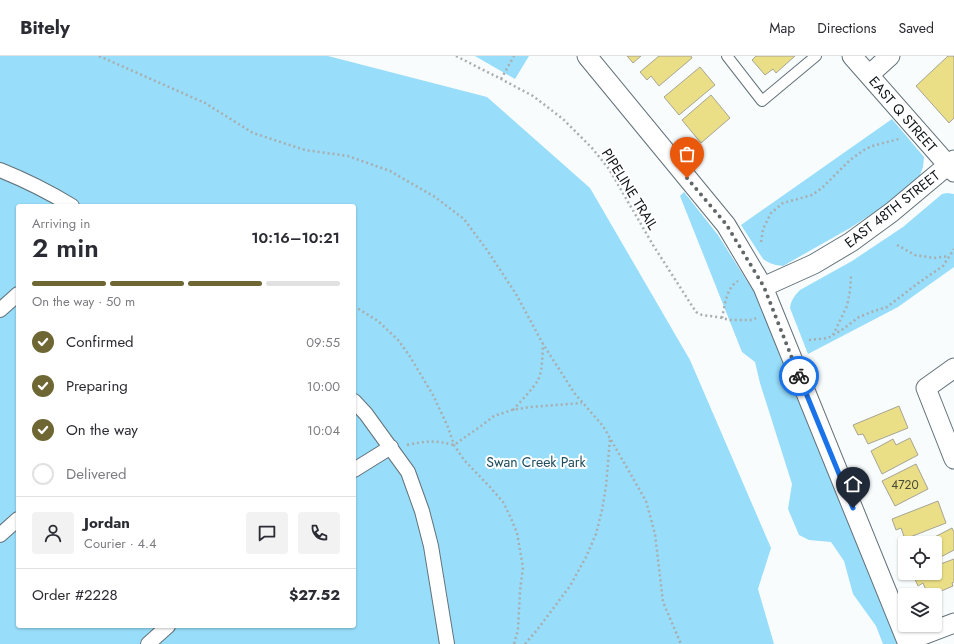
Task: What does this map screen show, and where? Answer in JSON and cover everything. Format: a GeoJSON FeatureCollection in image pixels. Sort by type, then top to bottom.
{"type":"FeatureCollection","features":[{"type":"Feature","properties":{"kind":"street"},"geometry":{"type":"LineString","coordinates":[[587,56],[726,224],[764,287],[907,643],[954,623]]}},
{"type":"Feature","properties":{"kind":"street","name":"EAST Q STREET"},"geometry":{"type":"LineString","coordinates":[[852,56],[952,166]]}},
{"type":"Feature","properties":{"kind":"street"},"geometry":{"type":"LineString","coordinates":[[869,75],[890,56]]}},
{"type":"Feature","properties":{"kind":"street","name":"EAST 48TH STREET"},"geometry":{"type":"LineString","coordinates":[[764,287],[814,264],[851,242],[952,166]]}},
{"type":"Feature","properties":{"kind":"street"},"geometry":{"type":"LineString","coordinates":[[0,170],[19,177],[69,204]]}},
{"type":"Feature","properties":{"kind":"street"},"geometry":{"type":"LineString","coordinates":[[0,310],[16,296]]}},
{"type":"Feature","properties":{"kind":"street"},"geometry":{"type":"LineString","coordinates":[[954,368],[926,388],[954,459]]}},
{"type":"Feature","properties":{"kind":"street"},"geometry":{"type":"LineString","coordinates":[[356,403],[366,414],[408,472],[422,510],[431,546],[444,643]]}},
{"type":"Feature","properties":{"kind":"street"},"geometry":{"type":"LineString","coordinates":[[356,469],[391,448]]}},
{"type":"Feature","properties":{"kind":"street"},"geometry":{"type":"LineString","coordinates":[[0,535],[16,521]]}},
{"type":"Feature","properties":{"kind":"street"},"geometry":{"type":"LineString","coordinates":[[148,644],[166,628]]}},
{"type":"Feature","properties":{"kind":"lane"},"geometry":{"type":"LineString","coordinates":[[727,56],[762,101],[816,56]]}},
{"type":"Feature","properties":{"kind":"path"},"geometry":{"type":"LineString","coordinates":[[99,56],[205,103],[253,132],[305,150],[348,156],[390,171],[435,197],[464,219],[487,250],[516,294],[543,344],[575,394],[603,426],[646,501],[655,534],[664,602],[681,644]]}},
{"type":"Feature","properties":{"kind":"path","name":"PIPELINE TRAIL"},"geometry":{"type":"LineString","coordinates":[[456,56],[532,96],[563,119],[592,148],[609,170],[696,312],[702,315],[730,320],[752,320]]}},
{"type":"Feature","properties":{"kind":"path"},"geometry":{"type":"LineString","coordinates":[[501,79],[514,56]]}},
{"type":"Feature","properties":{"kind":"path"},"geometry":{"type":"LineString","coordinates":[[761,242],[763,229],[771,213],[783,202],[812,195],[822,188],[850,160],[864,150],[872,146],[899,140]]}},
{"type":"Feature","properties":{"kind":"path"},"geometry":{"type":"LineString","coordinates":[[897,245],[915,255],[934,258],[949,256]]}},
{"type":"Feature","properties":{"kind":"path"},"geometry":{"type":"LineString","coordinates":[[809,340],[828,338],[859,318],[887,307],[944,266],[954,249]]}},
{"type":"Feature","properties":{"kind":"path"},"geometry":{"type":"LineString","coordinates":[[833,335],[847,306],[851,275]]}},
{"type":"Feature","properties":{"kind":"path"},"geometry":{"type":"LineString","coordinates":[[722,318],[730,289],[733,284],[740,280]]}},
{"type":"Feature","properties":{"kind":"path"},"geometry":{"type":"LineString","coordinates":[[356,307],[378,321],[398,340],[432,395],[448,427],[454,445],[464,460],[503,502],[517,533],[522,567],[518,630],[514,644]]}},
{"type":"Feature","properties":{"kind":"path"},"geometry":{"type":"LineString","coordinates":[[512,410],[538,380],[541,369],[543,344]]}},
{"type":"Feature","properties":{"kind":"path"},"geometry":{"type":"LineString","coordinates":[[454,445],[494,416],[512,410],[530,407],[583,403]]}},
{"type":"Feature","properties":{"kind":"path"},"geometry":{"type":"LineString","coordinates":[[525,644],[570,586],[596,534],[606,486],[610,439]]}},
{"type":"Feature","properties":{"kind":"path"},"geometry":{"type":"LineString","coordinates":[[391,448],[430,441],[454,445]]}},
{"type":"Feature","properties":{"kind":"green space","name":"Swan Creek Park"},"geometry":{"type":"Polygon","coordinates":[[[0,56],[328,56],[487,97],[590,188],[690,360],[771,548],[758,589],[774,644],[0,644],[0,56]]]}},
{"type":"Feature","properties":{"kind":"green space"},"geometry":{"type":"Polygon","coordinates":[[[475,56],[529,56],[515,79],[475,56]]]}},
{"type":"Feature","properties":{"kind":"green space"},"geometry":{"type":"Polygon","coordinates":[[[892,119],[924,157],[920,175],[881,208],[850,228],[783,266],[773,264],[763,259],[741,225],[892,119]]]}},
{"type":"Feature","properties":{"kind":"green space"},"geometry":{"type":"Polygon","coordinates":[[[684,192],[718,235],[757,297],[776,337],[897,644],[883,644],[876,626],[853,594],[844,561],[831,542],[809,540],[799,535],[788,509],[792,484],[760,383],[755,362],[742,352],[680,196],[684,192]]]}},
{"type":"Feature","properties":{"kind":"green space"},"geometry":{"type":"Polygon","coordinates":[[[942,194],[954,194],[954,267],[898,307],[808,354],[790,308],[792,300],[796,294],[800,290],[852,261],[903,227],[942,194]]]}},
{"type":"Feature","properties":{"kind":"building"},"geometry":{"type":"Polygon","coordinates":[[[627,56],[641,56],[633,63],[627,56]]]}},
{"type":"Feature","properties":{"kind":"building"},"geometry":{"type":"Polygon","coordinates":[[[659,56],[691,56],[692,58],[659,86],[651,76],[647,80],[640,72],[659,56]]]}},
{"type":"Feature","properties":{"kind":"building"},"geometry":{"type":"Polygon","coordinates":[[[756,56],[795,56],[776,73],[773,69],[765,75],[752,60],[756,56]]]}},
{"type":"Feature","properties":{"kind":"building"},"geometry":{"type":"Polygon","coordinates":[[[948,56],[954,57],[954,118],[949,123],[916,86],[948,56]]]}},
{"type":"Feature","properties":{"kind":"building"},"geometry":{"type":"Polygon","coordinates":[[[700,67],[715,85],[679,115],[664,97],[700,67]]]}},
{"type":"Feature","properties":{"kind":"building"},"geometry":{"type":"Polygon","coordinates":[[[711,95],[730,118],[701,143],[682,120],[711,95]]]}},
{"type":"Feature","properties":{"kind":"building"},"geometry":{"type":"Polygon","coordinates":[[[899,406],[908,428],[868,444],[863,434],[858,435],[853,425],[899,406]]]}},
{"type":"Feature","properties":{"kind":"building"},"geometry":{"type":"Polygon","coordinates":[[[910,438],[918,455],[882,474],[871,451],[893,439],[896,445],[910,438]]]}},
{"type":"Feature","properties":{"kind":"building"},"geometry":{"type":"Polygon","coordinates":[[[916,464],[928,489],[895,506],[882,481],[916,464]]]}},
{"type":"Feature","properties":{"kind":"building"},"geometry":{"type":"Polygon","coordinates":[[[938,501],[946,523],[913,536],[904,536],[901,528],[896,530],[892,519],[938,501]]]}},
{"type":"Feature","properties":{"kind":"building"},"geometry":{"type":"Polygon","coordinates":[[[952,528],[954,532],[954,550],[942,556],[942,536],[937,536],[952,528]]]}},
{"type":"Feature","properties":{"kind":"building"},"geometry":{"type":"Polygon","coordinates":[[[954,559],[953,586],[942,591],[942,588],[925,588],[923,583],[918,586],[915,580],[942,580],[942,563],[954,559]]]}},
{"type":"Feature","properties":{"kind":"way so far"},"geometry":{"type":"LineString","coordinates":[[687,178],[726,224],[764,287],[799,376]]}},
{"type":"Feature","properties":{"kind":"route"},"geometry":{"type":"LineString","coordinates":[[799,376],[853,508]]}}]}
